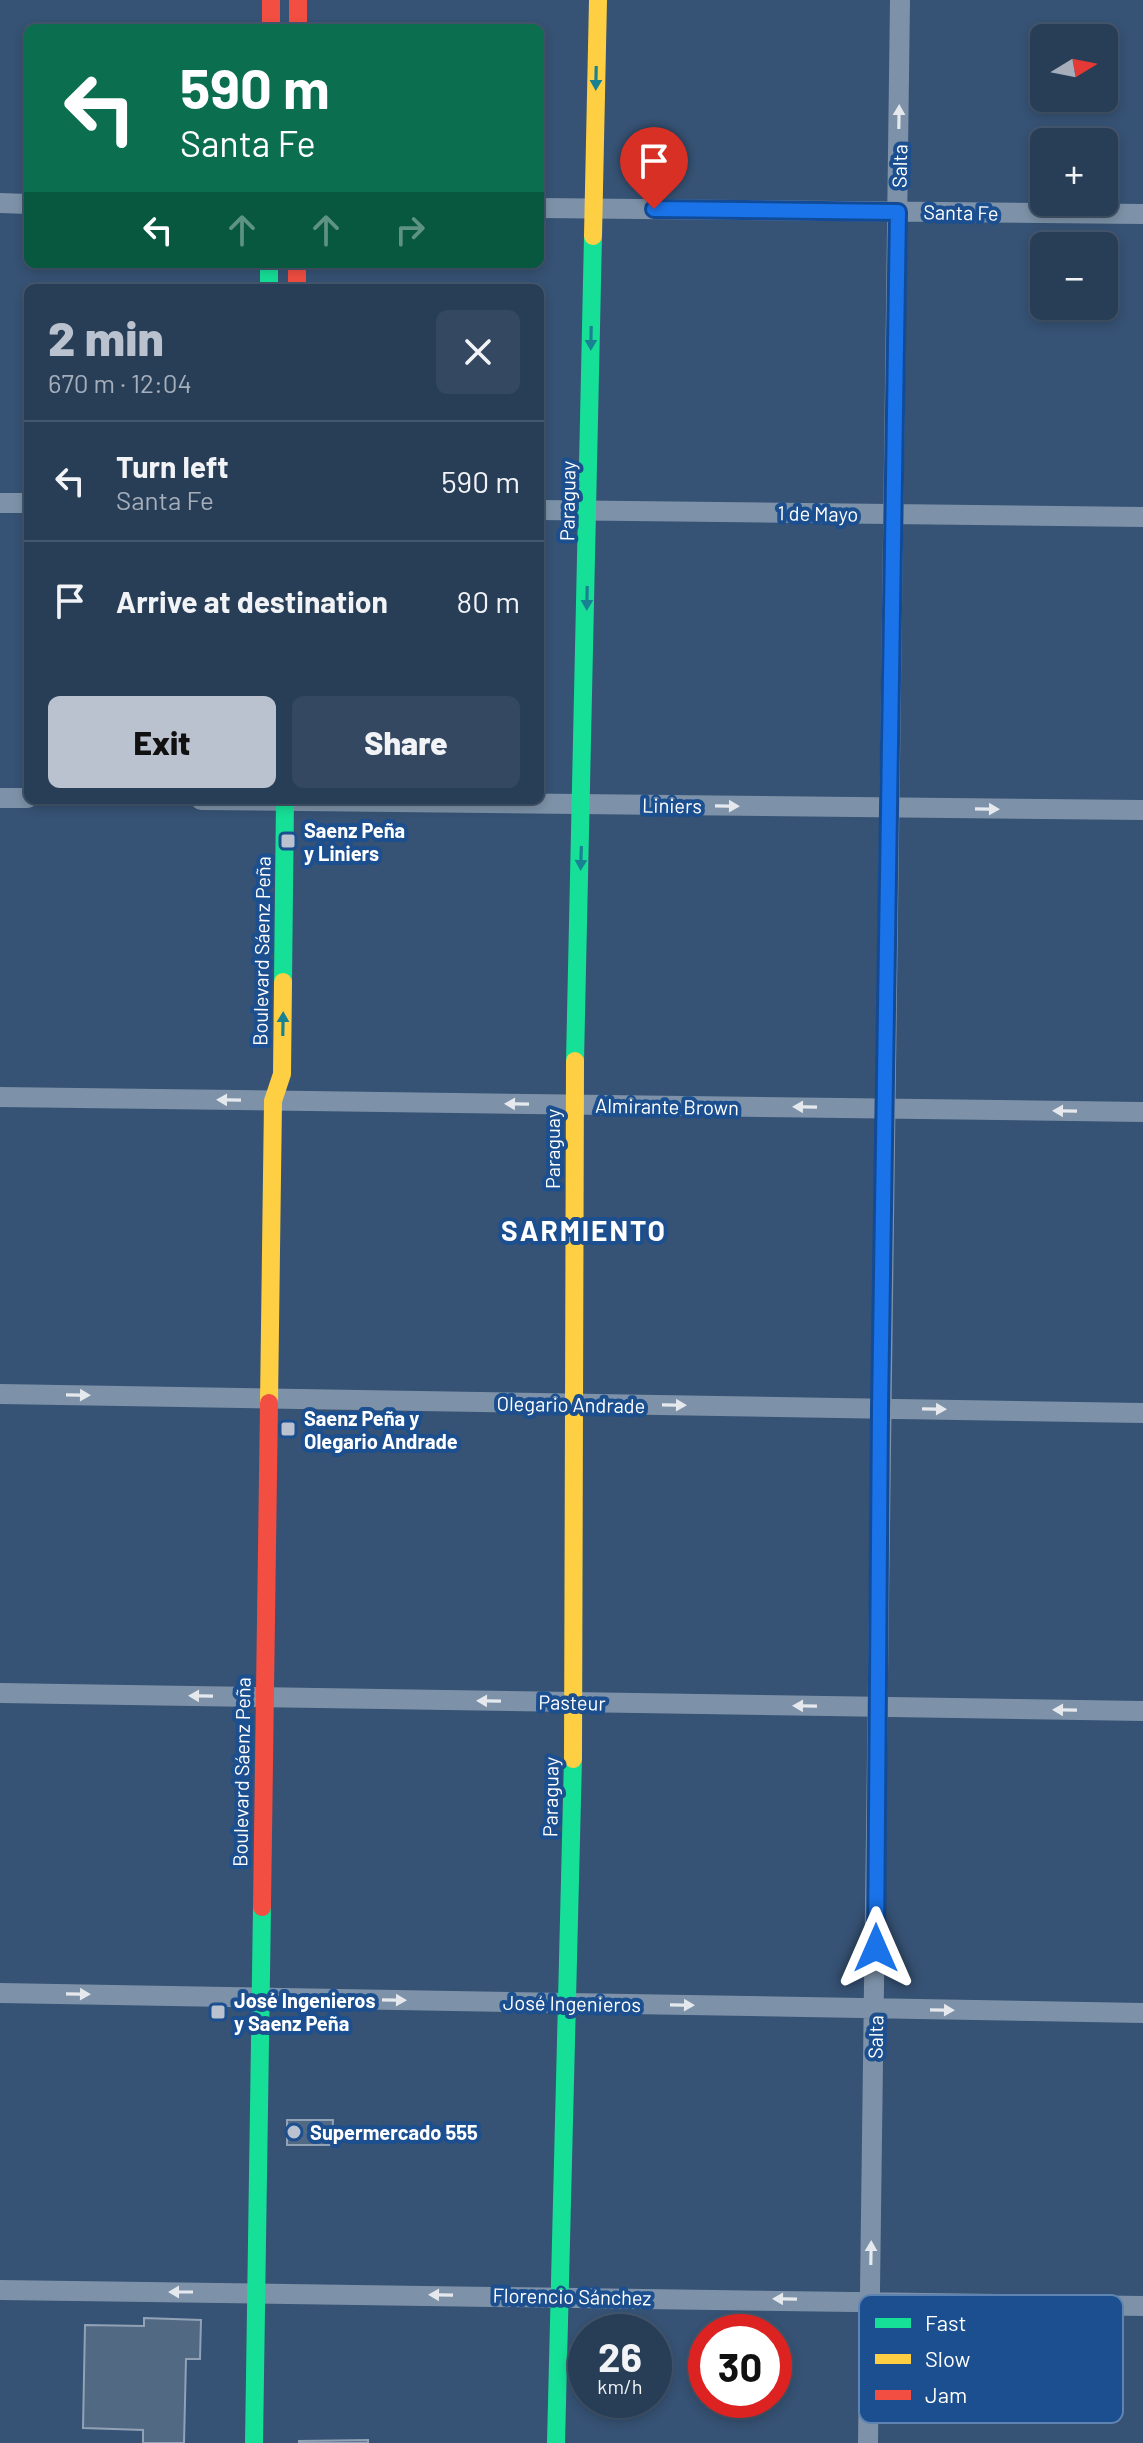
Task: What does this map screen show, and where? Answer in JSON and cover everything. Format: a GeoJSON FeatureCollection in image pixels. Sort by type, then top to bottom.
{"type":"FeatureCollection","features":[{"type":"Feature","properties":{"kind":"street"},"geometry":{"type":"LineString","coordinates":[[271,0],[271,24]]}},
{"type":"Feature","properties":{"kind":"street"},"geometry":{"type":"LineString","coordinates":[[298,0],[298,24]]}},
{"type":"Feature","properties":{"kind":"street","name":"Paraguay"},"geometry":{"type":"LineString","coordinates":[[556,2443],[569,2003],[574,1702],[574,1105],[598,0]]}},
{"type":"Feature","properties":{"kind":"street","name":"Salta"},"geometry":{"type":"LineString","coordinates":[[869,2295],[876,2009],[880,1409],[900,0]]}},
{"type":"Feature","properties":{"kind":"street"},"geometry":{"type":"LineString","coordinates":[[0,203],[24,204]]}},
{"type":"Feature","properties":{"kind":"street","name":"Santa Fe"},"geometry":{"type":"LineString","coordinates":[[544,208],[1143,214]]}},
{"type":"Feature","properties":{"kind":"street"},"geometry":{"type":"LineString","coordinates":[[0,503],[24,503]]}},
{"type":"Feature","properties":{"kind":"street","name":"1 de Mayo"},"geometry":{"type":"LineString","coordinates":[[544,510],[1143,517]]}},
{"type":"Feature","properties":{"kind":"street"},"geometry":{"type":"LineString","coordinates":[[0,798],[24,798]]}},
{"type":"Feature","properties":{"kind":"street","name":"Liniers"},"geometry":{"type":"LineString","coordinates":[[544,803],[1143,810]]}},
{"type":"Feature","properties":{"kind":"street","name":"Boulevard Sáenz Peña"},"geometry":{"type":"LineString","coordinates":[[268,804],[265,1078],[273,1101]]}},
{"type":"Feature","properties":{"kind":"street","name":"Boulevard Sáenz Peña"},"geometry":{"type":"LineString","coordinates":[[254,2443],[273,1101],[282,1074],[285,804]]}},
{"type":"Feature","properties":{"kind":"street","name":"Almirante Brown"},"geometry":{"type":"LineString","coordinates":[[0,1097],[1143,1112]]}},
{"type":"Feature","properties":{"kind":"street","name":"Olegario Andrade"},"geometry":{"type":"LineString","coordinates":[[0,1394],[1143,1413]]}},
{"type":"Feature","properties":{"kind":"street","name":"Pasteur"},"geometry":{"type":"LineString","coordinates":[[0,1693],[1143,1711]]}},
{"type":"Feature","properties":{"kind":"street","name":"José Ingenieros"},"geometry":{"type":"LineString","coordinates":[[0,1993],[1143,2013]]}},
{"type":"Feature","properties":{"kind":"street","name":"Florencio Sánchez"},"geometry":{"type":"LineString","coordinates":[[0,2290],[859,2300]]}},
{"type":"Feature","properties":{"kind":"street","name":"Florencio Sánchez"},"geometry":{"type":"LineString","coordinates":[[1123,2306],[1143,2306]]}},
{"type":"Feature","properties":{"kind":"street","name":"Salta"},"geometry":{"type":"LineString","coordinates":[[868,2423],[868,2443]]}},
{"type":"Feature","properties":{"kind":"building"},"geometry":{"type":"Polygon","coordinates":[[[287,2120],[333,2120],[332,2145],[287,2145],[287,2120]]]}},
{"type":"Feature","properties":{"kind":"building"},"geometry":{"type":"Polygon","coordinates":[[[144,2318],[201,2320],[200,2359],[186,2359],[184,2443],[143,2443],[143,2430],[83,2428],[85,2325],[144,2326],[144,2318]]]}},
{"type":"Feature","properties":{"kind":"building"},"geometry":{"type":"Polygon","coordinates":[[[368,2440],[368,2443],[299,2443],[299,2441],[368,2440]]]}},
{"type":"Feature","properties":{"kind":"traffic: fast"},"geometry":{"type":"LineString","coordinates":[[575,1061],[593,236]]}},
{"type":"Feature","properties":{"kind":"traffic: fast"},"geometry":{"type":"LineString","coordinates":[[269,268],[269,284]]}},
{"type":"Feature","properties":{"kind":"traffic: fast"},"geometry":{"type":"LineString","coordinates":[[283,982],[285,804]]}},
{"type":"Feature","properties":{"kind":"traffic: fast"},"geometry":{"type":"LineString","coordinates":[[556,2443],[573,1759]]}},
{"type":"Feature","properties":{"kind":"traffic: fast"},"geometry":{"type":"LineString","coordinates":[[254,2443],[262,1907]]}},
{"type":"Feature","properties":{"kind":"traffic: slow"},"geometry":{"type":"LineString","coordinates":[[593,236],[598,0]]}},
{"type":"Feature","properties":{"kind":"traffic: slow"},"geometry":{"type":"LineString","coordinates":[[269,1403],[273,1101],[282,1074],[283,982]]}},
{"type":"Feature","properties":{"kind":"traffic: slow"},"geometry":{"type":"LineString","coordinates":[[573,1759],[575,1061]]}},
{"type":"Feature","properties":{"kind":"traffic: jam"},"geometry":{"type":"LineString","coordinates":[[271,0],[271,24]]}},
{"type":"Feature","properties":{"kind":"traffic: jam"},"geometry":{"type":"LineString","coordinates":[[298,0],[298,24]]}},
{"type":"Feature","properties":{"kind":"traffic: jam"},"geometry":{"type":"LineString","coordinates":[[297,268],[297,284]]}},
{"type":"Feature","properties":{"kind":"traffic: jam"},"geometry":{"type":"LineString","coordinates":[[262,1907],[269,1403]]}},
{"type":"Feature","properties":{"kind":"place","name":"Saenz Peña y Liniers"},"geometry":{"type":"Point","coordinates":[288,841]}},
{"type":"Feature","properties":{"kind":"place","name":"Saenz Peña y Olegario Andrade"},"geometry":{"type":"Point","coordinates":[288,1429]}},
{"type":"Feature","properties":{"kind":"place","name":"José Ingenieros y Saenz Peña"},"geometry":{"type":"Point","coordinates":[218,2012]}},
{"type":"Feature","properties":{"kind":"place","name":"Supermercado 555"},"geometry":{"type":"Point","coordinates":[294,2132]}},
{"type":"Feature","properties":{"kind":"district","name":"SARMIENTO"},"geometry":{"type":"Point","coordinates":[584,1230]}},
{"type":"Feature","properties":{"kind":"route"},"geometry":{"type":"LineString","coordinates":[[654,209],[898,212],[880,1409],[876,1948]]}}]}
